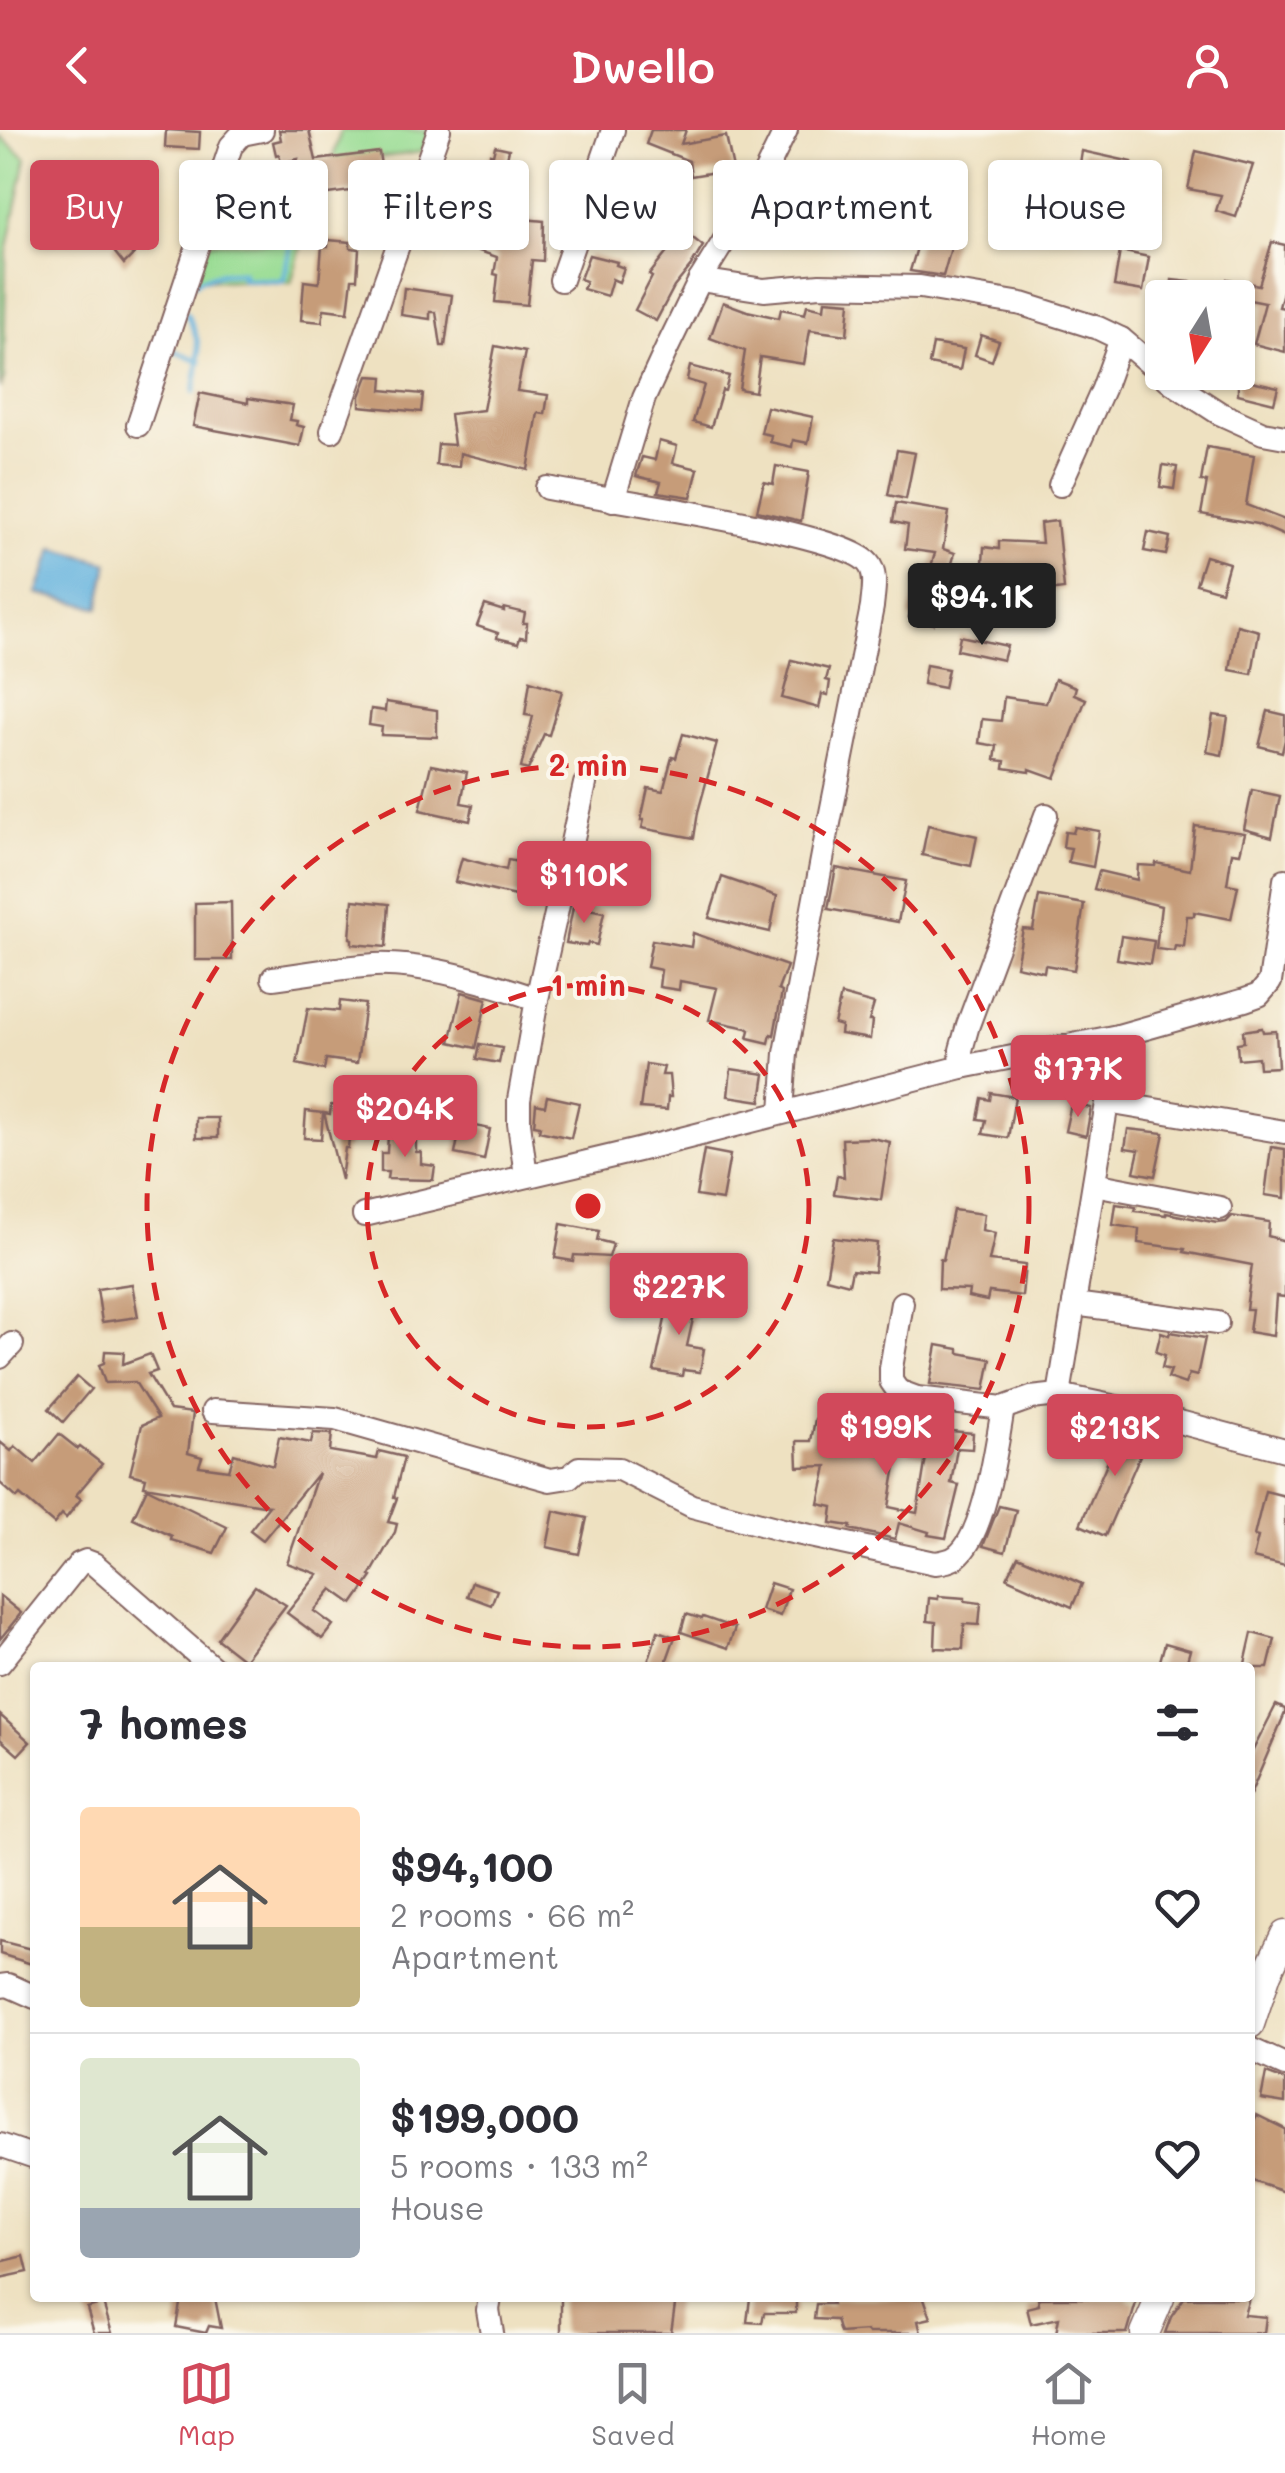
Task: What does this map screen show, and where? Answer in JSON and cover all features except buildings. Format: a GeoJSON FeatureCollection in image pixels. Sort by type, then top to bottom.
{"type":"FeatureCollection","features":[{"type":"Feature","properties":{"kind":"street"},"geometry":{"type":"LineString","coordinates":[[138,425],[231,146],[242,134],[262,130]]}},
{"type":"Feature","properties":{"kind":"street"},"geometry":{"type":"LineString","coordinates":[[332,431],[438,130]]}},
{"type":"Feature","properties":{"kind":"street"},"geometry":{"type":"LineString","coordinates":[[561,280],[613,130]]}},
{"type":"Feature","properties":{"kind":"street"},"geometry":{"type":"LineString","coordinates":[[613,500],[644,398],[700,280],[762,181],[786,130]]}},
{"type":"Feature","properties":{"kind":"street"},"geometry":{"type":"LineString","coordinates":[[700,280],[764,290],[820,285],[920,287],[1022,304],[1120,339],[1174,383],[1220,413],[1264,433],[1285,437]]}},
{"type":"Feature","properties":{"kind":"street"},"geometry":{"type":"LineString","coordinates":[[1060,485],[1103,390],[1120,339]]}},
{"type":"Feature","properties":{"kind":"street"},"geometry":{"type":"LineString","coordinates":[[547,488],[790,532],[852,552],[868,562],[874,576],[872,607],[786,1053],[782,1112]]}},
{"type":"Feature","properties":{"kind":"street"},"geometry":{"type":"LineString","coordinates":[[526,1176],[519,1100],[537,999],[586,784]]}},
{"type":"Feature","properties":{"kind":"street"},"geometry":{"type":"LineString","coordinates":[[962,1067],[968,1025],[1046,816]]}},
{"type":"Feature","properties":{"kind":"street"},"geometry":{"type":"LineString","coordinates":[[364,1215],[962,1067],[1118,1036],[1259,994],[1270,982],[1285,880]]}},
{"type":"Feature","properties":{"kind":"street"},"geometry":{"type":"LineString","coordinates":[[273,978],[377,965],[490,983],[537,999]]}},
{"type":"Feature","properties":{"kind":"street"},"geometry":{"type":"LineString","coordinates":[[1059,1395],[1118,1036]]}},
{"type":"Feature","properties":{"kind":"street"},"geometry":{"type":"LineString","coordinates":[[1108,1102],[1285,1132]]}},
{"type":"Feature","properties":{"kind":"street"},"geometry":{"type":"LineString","coordinates":[[1094,1184],[1220,1208]]}},
{"type":"Feature","properties":{"kind":"street"},"geometry":{"type":"LineString","coordinates":[[902,1303],[891,1381],[898,1391],[916,1398],[1003,1408],[1031,1398],[1059,1395],[1145,1412],[1285,1450]]}},
{"type":"Feature","properties":{"kind":"street"},"geometry":{"type":"LineString","coordinates":[[1074,1304],[1217,1323]]}},
{"type":"Feature","properties":{"kind":"street"},"geometry":{"type":"LineString","coordinates":[[213,1410],[335,1420],[550,1480],[569,1477],[579,1468],[619,1469],[692,1506],[935,1563],[957,1556],[970,1542],[982,1510],[1003,1408]]}},
{"type":"Feature","properties":{"kind":"street"},"geometry":{"type":"LineString","coordinates":[[0,1663],[79,1564],[86,1562],[94,1564],[206,1662]]}},
{"type":"Feature","properties":{"kind":"street"},"geometry":{"type":"LineString","coordinates":[[1255,2009],[1285,1935]]}},
{"type":"Feature","properties":{"kind":"street"},"geometry":{"type":"LineString","coordinates":[[0,1986],[8,1985],[30,1995]]}},
{"type":"Feature","properties":{"kind":"street"},"geometry":{"type":"LineString","coordinates":[[1255,2051],[1285,2065]]}},
{"type":"Feature","properties":{"kind":"street"},"geometry":{"type":"LineString","coordinates":[[0,2145],[30,2155]]}},
{"type":"Feature","properties":{"kind":"street"},"geometry":{"type":"LineString","coordinates":[[489,2302],[494,2332]]}},
{"type":"Feature","properties":{"kind":"street"},"geometry":{"type":"LineString","coordinates":[[1145,2333],[1158,2302]]}},
{"type":"Feature","properties":{"kind":"green space"},"geometry":{"type":"Polygon","coordinates":[[[341,130],[431,130],[422,152],[331,164],[341,130]]]}},
{"type":"Feature","properties":{"kind":"green space"},"geometry":{"type":"Polygon","coordinates":[[[0,136],[26,158],[6,257],[4,379],[0,388],[0,136]]]}},
{"type":"Feature","properties":{"kind":"green space"},"geometry":{"type":"Polygon","coordinates":[[[206,250],[300,250],[291,283],[192,279],[206,250]]]}},
{"type":"Feature","properties":{"kind":"water"},"geometry":{"type":"Polygon","coordinates":[[[54,548],[108,563],[99,608],[37,593],[54,548]]]}},
{"type":"Feature","properties":{"kind":"waterway"},"geometry":{"type":"LineString","coordinates":[[196,283],[223,273],[243,273],[242,279],[284,281],[289,250]]}},
{"type":"Feature","properties":{"kind":"waterway"},"geometry":{"type":"LineString","coordinates":[[186,313],[199,351],[194,392]]}},
{"type":"Feature","properties":{"kind":"waterway"},"geometry":{"type":"LineString","coordinates":[[174,351],[200,361]]}}]}
